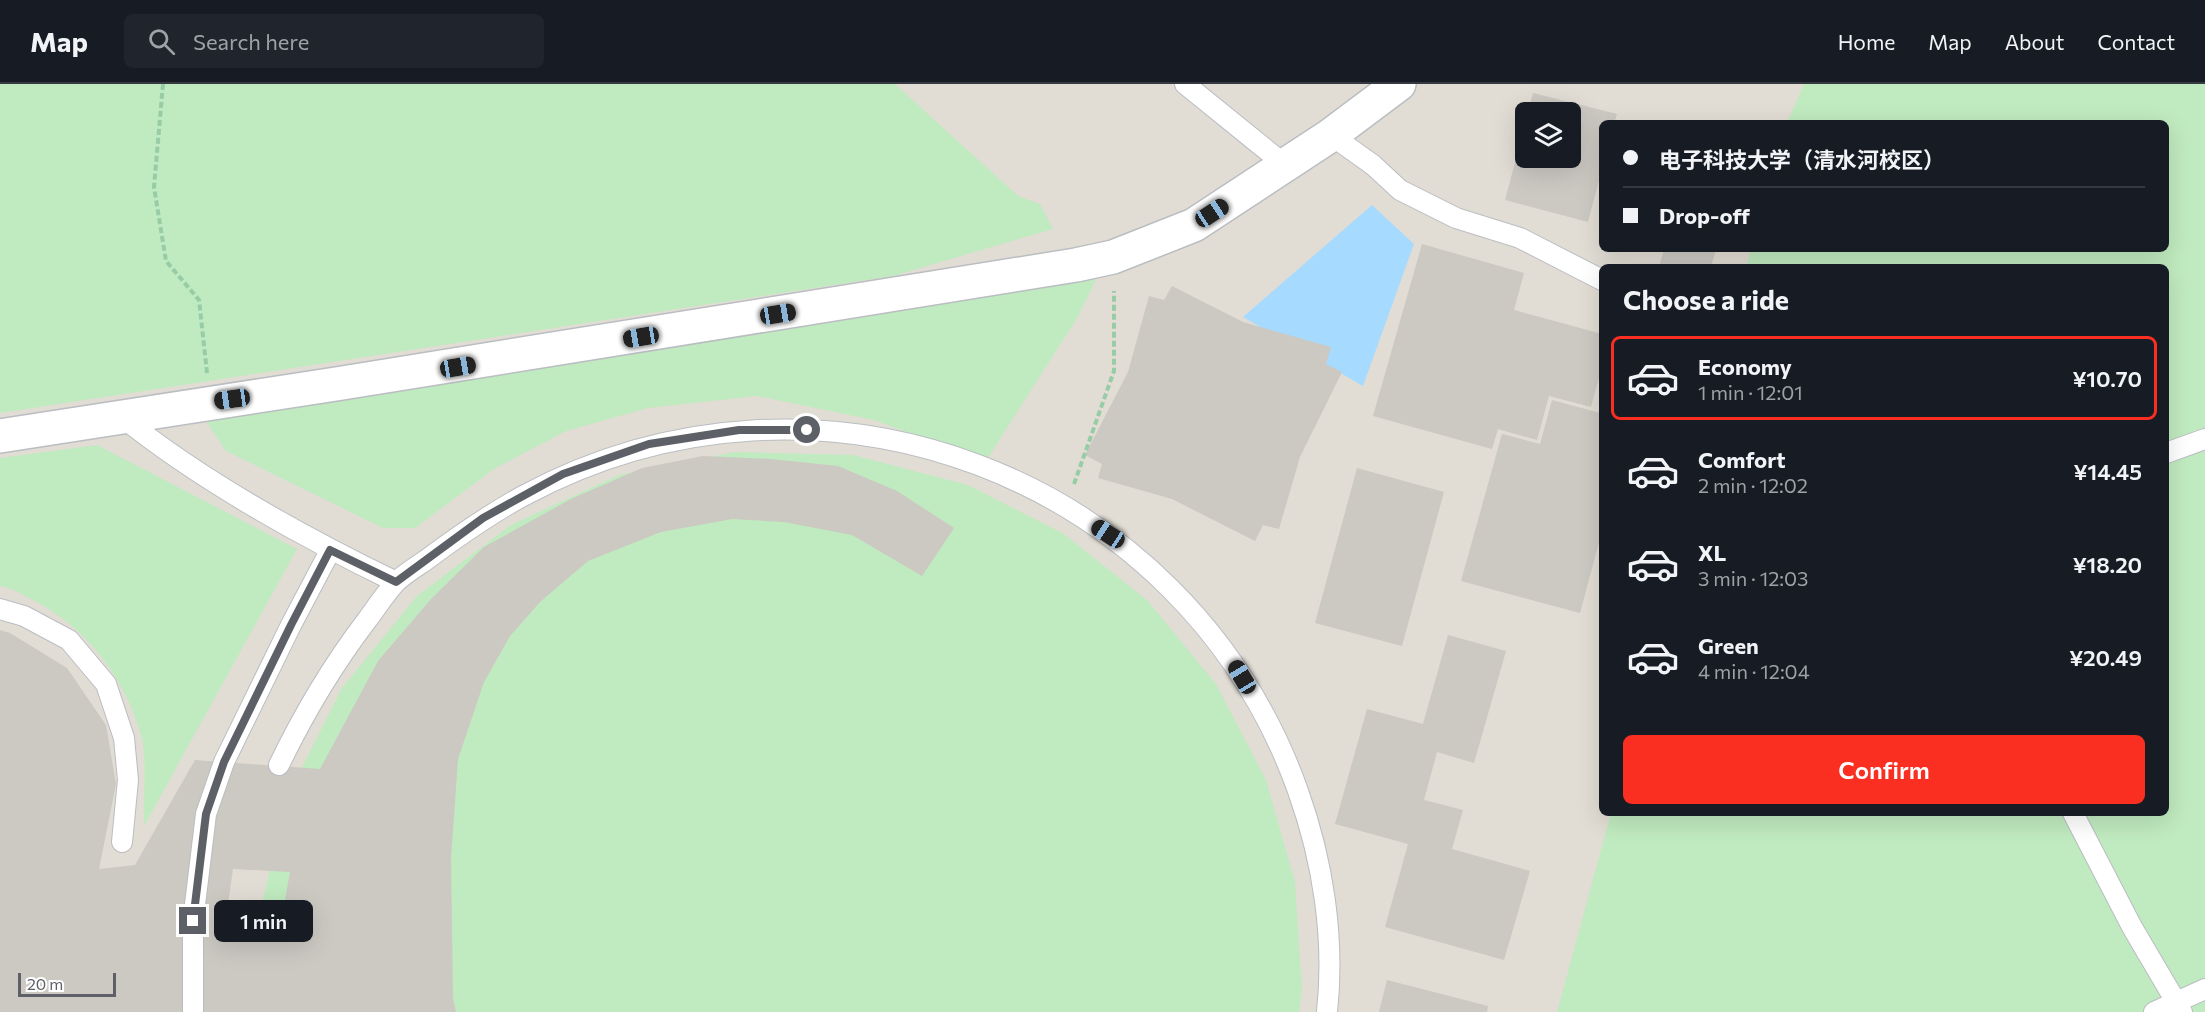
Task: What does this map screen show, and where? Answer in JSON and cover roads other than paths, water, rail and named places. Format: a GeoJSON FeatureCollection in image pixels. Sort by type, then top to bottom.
{"type":"FeatureCollection","features":[{"type":"Feature","properties":{"kind":"street"},"geometry":{"type":"LineString","coordinates":[[0,436],[210,402],[458,367],[1113,257],[1194,225],[1331,135],[1399,84]]}},
{"type":"Feature","properties":{"kind":"lane"},"geometry":{"type":"LineString","coordinates":[[1185,84],[1285,165]]}},
{"type":"Feature","properties":{"kind":"lane"},"geometry":{"type":"LineString","coordinates":[[1331,135],[1373,165],[1400,190],[1456,218],[1520,238],[1599,278]]}},
{"type":"Feature","properties":{"kind":"lane"},"geometry":{"type":"LineString","coordinates":[[122,417],[162,449],[330,550],[396,582]]}},
{"type":"Feature","properties":{"kind":"lane"},"geometry":{"type":"LineString","coordinates":[[279,765],[300,720],[331,667],[396,582],[483,518],[563,474],[649,444],[739,430],[830,430],[920,445],[1005,476],[1067,507],[1108,534],[1154,572],[1195,614],[1231,660],[1262,710],[1288,763],[1304,807],[1321,876],[1328,934],[1327,1012]]}},
{"type":"Feature","properties":{"kind":"lane"},"geometry":{"type":"LineString","coordinates":[[2169,452],[2205,439]]}},
{"type":"Feature","properties":{"kind":"lane"},"geometry":{"type":"LineString","coordinates":[[193,1012],[193,921],[206,814],[224,762],[330,550]]}},
{"type":"Feature","properties":{"kind":"lane"},"geometry":{"type":"LineString","coordinates":[[0,609],[24,616],[69,640],[106,684],[124,738],[128,780],[122,842]]}},
{"type":"Feature","properties":{"kind":"lane"},"geometry":{"type":"LineString","coordinates":[[2075,816],[2179,1008]]}},
{"type":"Feature","properties":{"kind":"lane"},"geometry":{"type":"LineString","coordinates":[[2154,1012],[2179,1008],[2205,989]]}},
{"type":"Feature","properties":{"kind":"water"},"geometry":{"type":"Polygon","coordinates":[[[1372,205],[1414,244],[1363,386],[1243,317],[1372,205]]]}}]}
